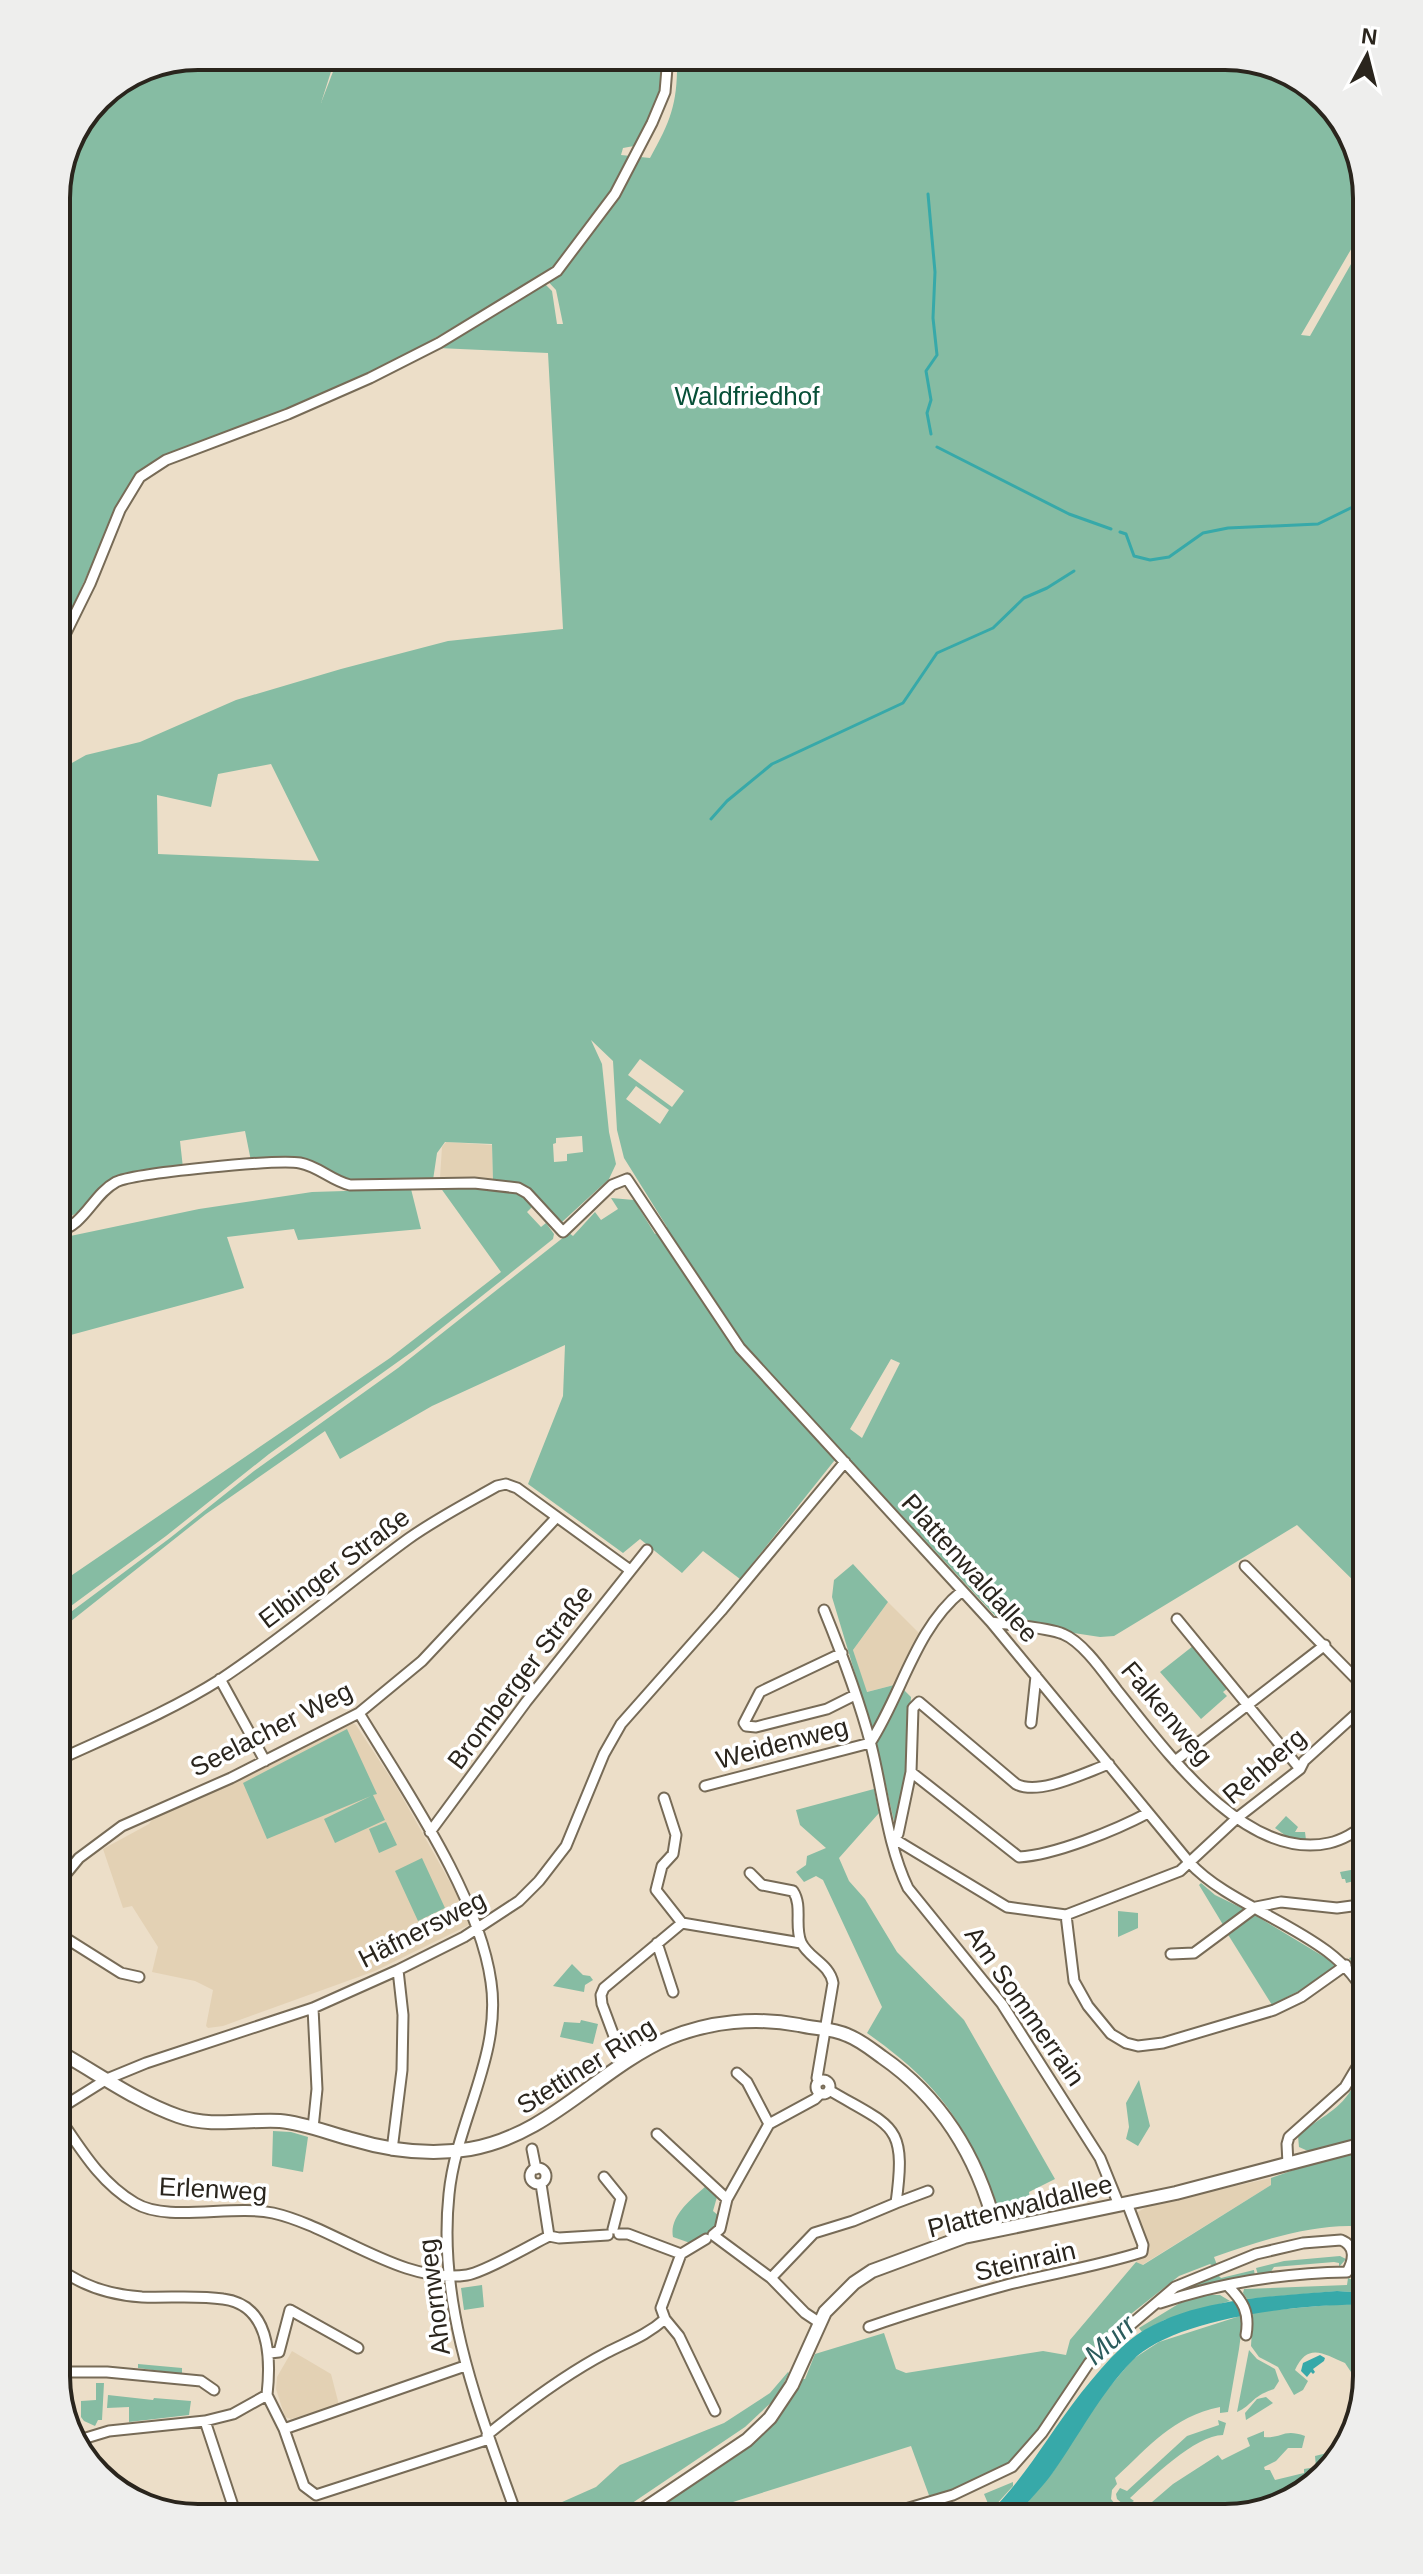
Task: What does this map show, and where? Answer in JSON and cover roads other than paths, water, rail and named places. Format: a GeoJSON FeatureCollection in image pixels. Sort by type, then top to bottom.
{"type":"FeatureCollection","features":[{"type":"Feature","properties":{"kind":"street"},"geometry":{"type":"LineString","coordinates":[[70,625],[120,510],[131,489],[147,472],[166,460],[288,414],[370,378],[439,343],[557,271],[615,194],[665,92],[667,70]]}},
{"type":"Feature","properties":{"kind":"street","name":"Plattenwaldallee"},"geometry":{"type":"LineString","coordinates":[[70,1226],[103,1191],[125,1178],[282,1162],[308,1165],[334,1181],[350,1185],[474,1183],[518,1188],[527,1193],[563,1232],[612,1185],[627,1179],[729,1334],[991,1622],[1189,1862],[1199,1872],[1346,1965],[1353,1975]]}},
{"type":"Feature","properties":{"kind":"street","name":"Häfnersweg"},"geometry":{"type":"LineString","coordinates":[[70,2103],[107,2079],[146,2063],[313,2008],[398,1970],[479,1928],[519,1901],[554,1863],[576,1827],[604,1754],[621,1724],[721,1611],[845,1462]]}},
{"type":"Feature","properties":{"kind":"street","name":"Elbinger Straße"},"geometry":{"type":"LineString","coordinates":[[70,1754],[165,1710],[220,1679],[313,1614],[416,1534],[497,1486],[506,1484],[517,1488],[630,1570]]}},
{"type":"Feature","properties":{"kind":"street","name":"Seelacher Weg"},"geometry":{"type":"LineString","coordinates":[[70,1870],[86,1852],[122,1826],[265,1761],[359,1713],[422,1661],[556,1518]]}},
{"type":"Feature","properties":{"kind":"street","name":"Bromberger Straße"},"geometry":{"type":"LineString","coordinates":[[430,1832],[526,1702],[647,1550]]}},
{"type":"Feature","properties":{"kind":"street"},"geometry":{"type":"LineString","coordinates":[[1245,1566],[1353,1675]]}},
{"type":"Feature","properties":{"kind":"street"},"geometry":{"type":"LineString","coordinates":[[870,1743],[931,1624],[948,1602],[962,1591]]}},
{"type":"Feature","properties":{"kind":"street","name":"Am Sommerrain"},"geometry":{"type":"LineString","coordinates":[[824,1610],[842,1653],[870,1743],[898,1867],[908,1888],[1002,2004],[1100,2158],[1123,2204]]}},
{"type":"Feature","properties":{"kind":"street"},"geometry":{"type":"LineString","coordinates":[[1177,1619],[1300,1769]]}},
{"type":"Feature","properties":{"kind":"street","name":"Falkenweg"},"geometry":{"type":"LineString","coordinates":[[991,1622],[1063,1634],[1093,1659],[1175,1761],[1225,1811],[1237,1818],[1278,1839],[1312,1844],[1331,1843],[1353,1831]]}},
{"type":"Feature","properties":{"kind":"street"},"geometry":{"type":"LineString","coordinates":[[1175,1761],[1325,1645]]}},
{"type":"Feature","properties":{"kind":"street"},"geometry":{"type":"LineString","coordinates":[[842,1653],[760,1692],[744,1723],[756,1727],[827,1709],[855,1695]]}},
{"type":"Feature","properties":{"kind":"street"},"geometry":{"type":"LineString","coordinates":[[1031,1723],[1036,1676]]}},
{"type":"Feature","properties":{"kind":"street"},"geometry":{"type":"LineString","coordinates":[[220,1679],[265,1761]]}},
{"type":"Feature","properties":{"kind":"street"},"geometry":{"type":"LineString","coordinates":[[891,1837],[898,1834],[911,1772],[913,1708],[919,1702],[1025,1789],[1038,1788],[1109,1764]]}},
{"type":"Feature","properties":{"kind":"street","name":"Ahornweg"},"geometry":{"type":"LineString","coordinates":[[359,1713],[430,1832],[479,1928],[492,1983],[490,2038],[449,2193],[448,2275],[465,2366],[511,2504]]}},
{"type":"Feature","properties":{"kind":"street","name":"Rehberg"},"geometry":{"type":"LineString","coordinates":[[1066,1915],[1180,1871],[1237,1818],[1300,1769],[1304,1761],[1353,1717]]}},
{"type":"Feature","properties":{"kind":"street","name":"Weidenweg"},"geometry":{"type":"LineString","coordinates":[[705,1786],[870,1743]]}},
{"type":"Feature","properties":{"kind":"street"},"geometry":{"type":"LineString","coordinates":[[911,1772],[1019,1857],[1083,1840],[1131,1823],[1148,1813]]}},
{"type":"Feature","properties":{"kind":"street"},"geometry":{"type":"LineString","coordinates":[[664,1798],[676,1835],[673,1854],[662,1866],[656,1890],[682,1923],[801,1943],[831,1974],[833,1983],[817,2078],[820,2081],[816,2086],[885,2122],[893,2132],[902,2162],[896,2203]]}},
{"type":"Feature","properties":{"kind":"street"},"geometry":{"type":"LineString","coordinates":[[891,1837],[1007,1907],[1066,1915],[1074,1981],[1088,2006],[1111,2034],[1126,2043],[1138,2046],[1163,2043],[1274,2010],[1301,1997],[1346,1965]]}},
{"type":"Feature","properties":{"kind":"street"},"geometry":{"type":"LineString","coordinates":[[750,1873],[762,1885],[793,1891],[797,1897],[801,1943]]}},
{"type":"Feature","properties":{"kind":"street"},"geometry":{"type":"LineString","coordinates":[[1171,1954],[1194,1953],[1256,1907],[1281,1902],[1337,1908],[1353,1906]]}},
{"type":"Feature","properties":{"kind":"street"},"geometry":{"type":"LineString","coordinates":[[624,2063],[601,1995],[604,1988],[682,1923]]}},
{"type":"Feature","properties":{"kind":"street"},"geometry":{"type":"LineString","coordinates":[[70,1941],[121,1973],[139,1977]]}},
{"type":"Feature","properties":{"kind":"street"},"geometry":{"type":"LineString","coordinates":[[657,1943],[673,1992]]}},
{"type":"Feature","properties":{"kind":"street"},"geometry":{"type":"LineString","coordinates":[[392,2145],[402,2070],[403,2015],[398,1970]]}},
{"type":"Feature","properties":{"kind":"street"},"geometry":{"type":"LineString","coordinates":[[313,2008],[317,2089],[313,2128]]}},
{"type":"Feature","properties":{"kind":"street","name":"Stettiner Ring"},"geometry":{"type":"LineString","coordinates":[[70,2058],[181,2118],[233,2123],[280,2121],[392,2145],[406,2152],[458,2151],[511,2138],[547,2119],[624,2063],[667,2039],[709,2026],[766,2020],[825,2029],[855,2038],[902,2071],[945,2115],[977,2168],[996,2229]]}},
{"type":"Feature","properties":{"kind":"street"},"geometry":{"type":"LineString","coordinates":[[737,2073],[747,2082],[769,2124]]}},
{"type":"Feature","properties":{"kind":"street"},"geometry":{"type":"LineString","coordinates":[[1288,2164],[1289,2137],[1345,2087],[1353,2074]]}},
{"type":"Feature","properties":{"kind":"street"},"geometry":{"type":"LineString","coordinates":[[820,2323],[771,2278],[713,2235],[720,2229],[724,2206],[769,2124],[824,2092]]}},
{"type":"Feature","properties":{"kind":"street","name":"Erlenweg"},"geometry":{"type":"LineString","coordinates":[[70,2133],[96,2171],[136,2205],[165,2212],[243,2209],[274,2213],[414,2270],[448,2275]]}},
{"type":"Feature","properties":{"kind":"street"},"geometry":{"type":"LineString","coordinates":[[657,2134],[724,2206]]}},
{"type":"Feature","properties":{"kind":"street","name":"Plattenwaldallee"},"geometry":{"type":"LineString","coordinates":[[652,2504],[747,2440],[770,2418],[792,2385],[830,2306],[872,2271],[964,2237],[1123,2204],[1353,2147]]}},
{"type":"Feature","properties":{"kind":"street"},"geometry":{"type":"LineString","coordinates":[[532,2149],[536,2169],[531,2179],[541,2184],[549,2236]]}},
{"type":"Feature","properties":{"kind":"street"},"geometry":{"type":"LineString","coordinates":[[604,2177],[621,2198],[612,2223],[613,2233]]}},
{"type":"Feature","properties":{"kind":"street"},"geometry":{"type":"LineString","coordinates":[[771,2278],[814,2233],[928,2191]]}},
{"type":"Feature","properties":{"kind":"street","name":"Steinrain"},"geometry":{"type":"LineString","coordinates":[[869,2327],[1013,2284],[1094,2267],[1142,2252],[1143,2245],[1123,2204]]}},
{"type":"Feature","properties":{"kind":"street"},"geometry":{"type":"LineString","coordinates":[[448,2275],[469,2275],[549,2236],[628,2234],[681,2254]]}},
{"type":"Feature","properties":{"kind":"street"},"geometry":{"type":"LineString","coordinates":[[706,2239],[681,2254],[661,2308],[665,2319],[679,2336],[715,2411]]}},
{"type":"Feature","properties":{"kind":"street"},"geometry":{"type":"LineString","coordinates":[[922,2504],[953,2495],[1012,2467],[1042,2433],[1089,2363],[1175,2287],[1236,2261],[1278,2248],[1341,2240],[1352,2252],[1347,2272],[1304,2274],[1198,2291],[1160,2303]]}},
{"type":"Feature","properties":{"kind":"street"},"geometry":{"type":"LineString","coordinates":[[70,2275],[103,2291],[139,2297],[225,2299],[250,2312],[258,2322],[270,2353],[267,2395],[284,2429],[304,2486],[316,2495],[488,2437],[582,2368],[607,2352],[650,2333],[665,2319]]}},
{"type":"Feature","properties":{"kind":"street"},"geometry":{"type":"LineString","coordinates":[[1230,2288],[1246,2308],[1246,2335]]}},
{"type":"Feature","properties":{"kind":"street"},"geometry":{"type":"LineString","coordinates":[[270,2353],[279,2352],[290,2310],[358,2348]]}},
{"type":"Feature","properties":{"kind":"street"},"geometry":{"type":"LineString","coordinates":[[284,2429],[465,2366]]}},
{"type":"Feature","properties":{"kind":"street"},"geometry":{"type":"LineString","coordinates":[[70,2372],[107,2372],[201,2381],[214,2390]]}},
{"type":"Feature","properties":{"kind":"street"},"geometry":{"type":"LineString","coordinates":[[86,2438],[109,2431],[205,2421],[233,2414],[267,2395]]}},
{"type":"Feature","properties":{"kind":"street"},"geometry":{"type":"LineString","coordinates":[[205,2421],[232,2504]]}},
{"type":"Feature","properties":{"kind":"water"},"geometry":{"type":"Polygon","coordinates":[[[1353,2292],[1353,2305],[1278,2310],[1243,2316],[1178,2333],[1152,2346],[1121,2374],[1054,2471],[1026,2504],[998,2504],[1069,2409],[1122,2347],[1168,2318],[1195,2309],[1253,2298],[1353,2292]]]}},
{"type":"Feature","properties":{"kind":"water"},"geometry":{"type":"Polygon","coordinates":[[[1320,2355],[1325,2358],[1324,2361],[1307,2377],[1301,2371],[1303,2363],[1320,2355]]]}},
{"type":"Feature","properties":{"kind":"waterway"},"geometry":{"type":"LineString","coordinates":[[928,194],[935,272],[933,318],[937,355],[926,371],[931,400],[927,413],[931,434]]}},
{"type":"Feature","properties":{"kind":"waterway"},"geometry":{"type":"LineString","coordinates":[[937,447],[1069,514],[1111,529]]}},
{"type":"Feature","properties":{"kind":"waterway"},"geometry":{"type":"LineString","coordinates":[[1120,532],[1126,534],[1134,556],[1150,560],[1169,557],[1203,533],[1228,528],[1318,524],[1353,507]]}},
{"type":"Feature","properties":{"kind":"waterway"},"geometry":{"type":"LineString","coordinates":[[711,819],[727,801],[772,764],[903,703],[937,653],[993,628],[1024,598],[1074,571]]}},
{"type":"Feature","properties":{"kind":"park label","name":"Waldfriedhof"},"geometry":{"type":"Point","coordinates":[747,396]}},
{"type":"Feature","properties":{"kind":"water label","name":"Murr"},"geometry":{"type":"Point","coordinates":[1110,2340]}}]}
